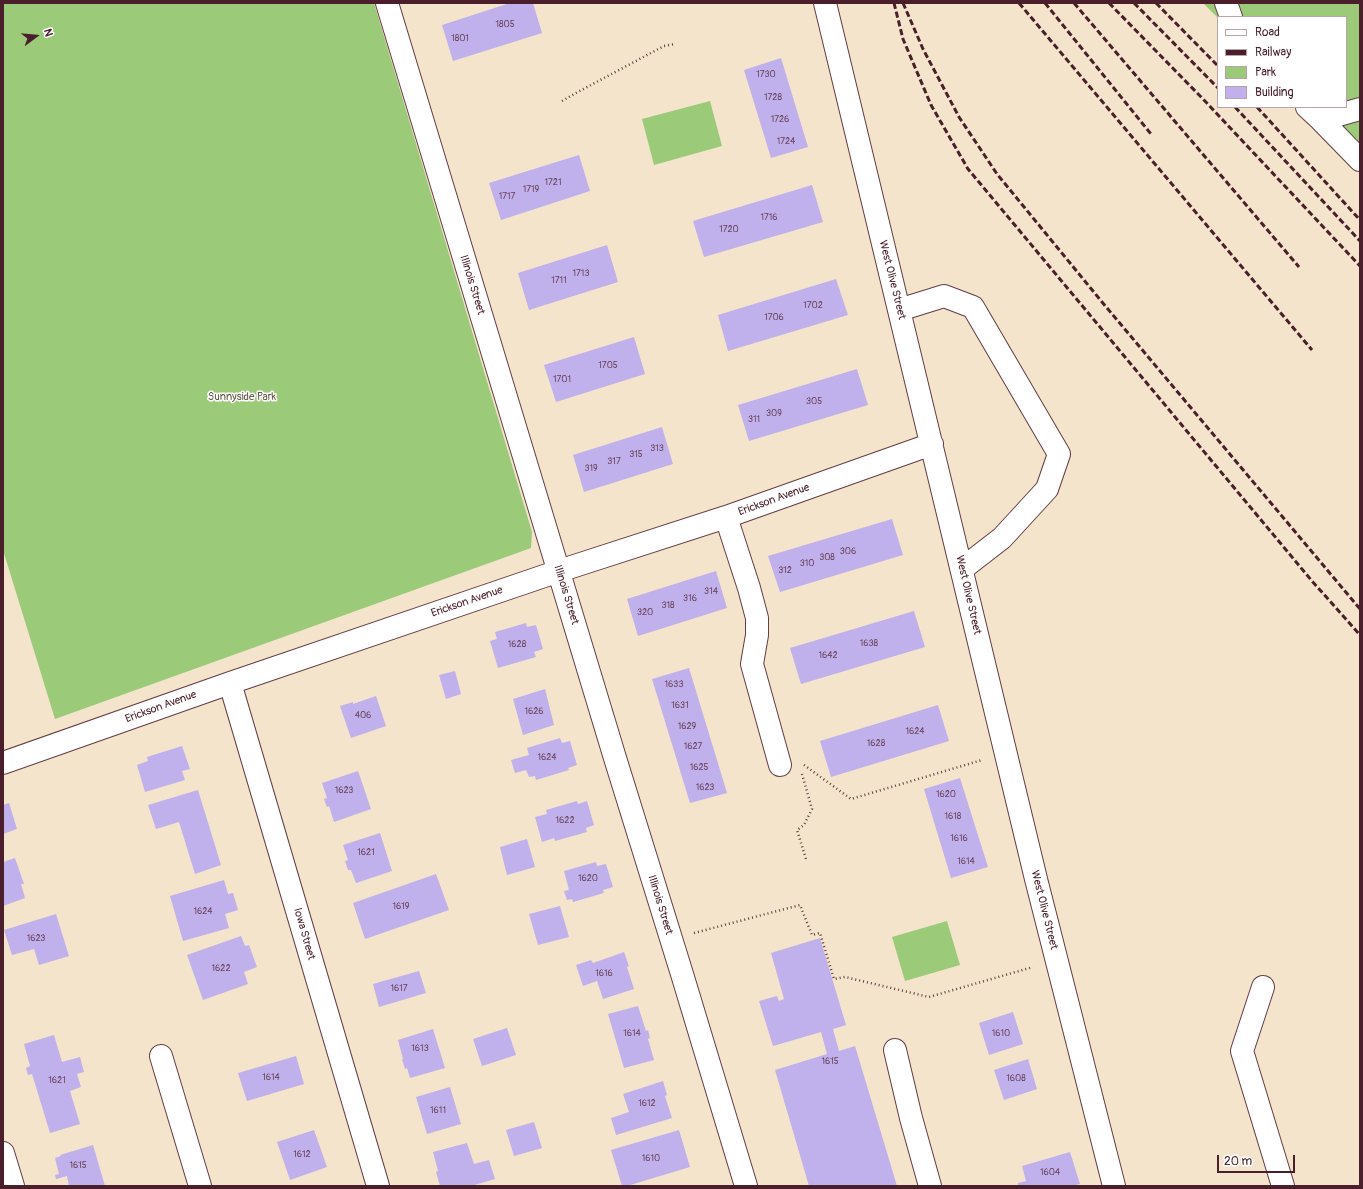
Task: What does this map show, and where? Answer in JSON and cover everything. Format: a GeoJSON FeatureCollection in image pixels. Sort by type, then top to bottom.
{"type":"FeatureCollection","features":[{"type":"Feature","properties":{"kind":"street","name":"Illinois Street"},"geometry":{"type":"LineString","coordinates":[[387,3],[612,751],[746,1186]]}},
{"type":"Feature","properties":{"kind":"street","name":"West Olive Street"},"geometry":{"type":"LineString","coordinates":[[825,3],[1056,960],[1114,1186]]}},
{"type":"Feature","properties":{"kind":"street"},"geometry":{"type":"LineString","coordinates":[[1226,3],[1231,16]]}},
{"type":"Feature","properties":{"kind":"street"},"geometry":{"type":"LineString","coordinates":[[1314,114],[1360,109]]}},
{"type":"Feature","properties":{"kind":"street"},"geometry":{"type":"LineString","coordinates":[[1314,114],[1360,160]]}},
{"type":"Feature","properties":{"kind":"street"},"geometry":{"type":"LineString","coordinates":[[899,310],[944,296],[973,307],[1059,454],[1047,488],[1002,538],[962,569]]}},
{"type":"Feature","properties":{"kind":"street","name":"Erickson Avenue"},"geometry":{"type":"LineString","coordinates":[[3,763],[230,683],[559,571],[726,517],[932,444]]}},
{"type":"Feature","properties":{"kind":"street"},"geometry":{"type":"LineString","coordinates":[[726,517],[758,618],[757,636],[752,664],[790,765]]}},
{"type":"Feature","properties":{"kind":"street","name":"Iowa Street"},"geometry":{"type":"LineString","coordinates":[[230,683],[378,1186]]}},
{"type":"Feature","properties":{"kind":"street"},"geometry":{"type":"LineString","coordinates":[[1263,987],[1242,1051],[1283,1186]]}},
{"type":"Feature","properties":{"kind":"street"},"geometry":{"type":"LineString","coordinates":[[895,1050],[911,1118],[930,1186]]}},
{"type":"Feature","properties":{"kind":"street"},"geometry":{"type":"LineString","coordinates":[[161,1056],[200,1186]]}},
{"type":"Feature","properties":{"kind":"street"},"geometry":{"type":"LineString","coordinates":[[3,1153],[13,1186]]}},
{"type":"Feature","properties":{"kind":"path"},"geometry":{"type":"LineString","coordinates":[[562,101],[664,46],[674,44]]}},
{"type":"Feature","properties":{"kind":"path"},"geometry":{"type":"LineString","coordinates":[[790,765],[805,765],[851,799],[1006,753]]}},
{"type":"Feature","properties":{"kind":"path"},"geometry":{"type":"LineString","coordinates":[[802,773],[812,809],[804,825],[797,830],[806,859]]}},
{"type":"Feature","properties":{"kind":"path"},"geometry":{"type":"LineString","coordinates":[[671,939],[800,905],[812,935],[820,933],[834,979],[845,977],[929,997],[1056,960]]}},
{"type":"Feature","properties":{"kind":"green space","name":"Sunnyside Park"},"geometry":{"type":"Polygon","coordinates":[[[3,3],[374,3],[532,532],[531,548],[55,719],[3,550],[3,3]]]}},
{"type":"Feature","properties":{"kind":"green space"},"geometry":{"type":"Polygon","coordinates":[[[1203,3],[1360,3],[1360,162],[1307,108],[1347,108],[1347,16],[1217,17],[1203,3]]]}},
{"type":"Feature","properties":{"kind":"green space"},"geometry":{"type":"Polygon","coordinates":[[[710,101],[722,146],[654,165],[642,119],[710,101]]]}},
{"type":"Feature","properties":{"kind":"green space"},"geometry":{"type":"Polygon","coordinates":[[[947,921],[960,965],[905,981],[892,937],[947,921]]]}},
{"type":"Feature","properties":{"kind":"building"},"geometry":{"type":"Polygon","coordinates":[[[510,3],[533,3],[542,33],[453,61],[442,25],[510,3]]]}},
{"type":"Feature","properties":{"kind":"building"},"geometry":{"type":"Polygon","coordinates":[[[781,58],[808,147],[771,158],[744,70],[781,58]]]}},
{"type":"Feature","properties":{"kind":"building"},"geometry":{"type":"Polygon","coordinates":[[[579,155],[590,191],[501,220],[489,183],[579,155]]]}},
{"type":"Feature","properties":{"kind":"building"},"geometry":{"type":"Polygon","coordinates":[[[812,185],[823,222],[704,257],[693,221],[812,185]]]}},
{"type":"Feature","properties":{"kind":"building"},"geometry":{"type":"Polygon","coordinates":[[[607,245],[618,282],[529,310],[518,273],[607,245]]]}},
{"type":"Feature","properties":{"kind":"building"},"geometry":{"type":"Polygon","coordinates":[[[836,279],[848,315],[728,351],[718,315],[836,279]]]}},
{"type":"Feature","properties":{"kind":"building"},"geometry":{"type":"Polygon","coordinates":[[[634,337],[645,374],[556,402],[544,365],[634,337]]]}},
{"type":"Feature","properties":{"kind":"building"},"geometry":{"type":"Polygon","coordinates":[[[857,369],[868,405],[749,441],[738,405],[857,369]]]}},
{"type":"Feature","properties":{"kind":"building"},"geometry":{"type":"Polygon","coordinates":[[[662,427],[673,464],[584,492],[573,455],[662,427]]]}},
{"type":"Feature","properties":{"kind":"building"},"geometry":{"type":"Polygon","coordinates":[[[892,519],[903,555],[780,592],[768,556],[892,519]]]}},
{"type":"Feature","properties":{"kind":"building"},"geometry":{"type":"Polygon","coordinates":[[[716,571],[727,608],[638,636],[627,599],[716,571]]]}},
{"type":"Feature","properties":{"kind":"building"},"geometry":{"type":"Polygon","coordinates":[[[914,611],[925,647],[801,684],[790,648],[914,611]]]}},
{"type":"Feature","properties":{"kind":"building"},"geometry":{"type":"Polygon","coordinates":[[[526,623],[527,627],[536,625],[543,649],[534,652],[536,657],[498,668],[490,641],[497,639],[495,632],[526,623]]]}},
{"type":"Feature","properties":{"kind":"building"},"geometry":{"type":"Polygon","coordinates":[[[689,668],[727,793],[690,803],[652,679],[689,668]]]}},
{"type":"Feature","properties":{"kind":"building"},"geometry":{"type":"Polygon","coordinates":[[[455,671],[461,694],[446,699],[439,675],[455,671]]]}},
{"type":"Feature","properties":{"kind":"building"},"geometry":{"type":"Polygon","coordinates":[[[545,689],[554,725],[523,735],[513,699],[545,689]]]}},
{"type":"Feature","properties":{"kind":"building"},"geometry":{"type":"Polygon","coordinates":[[[376,696],[386,726],[351,738],[340,706],[353,702],[353,704],[376,696]]]}},
{"type":"Feature","properties":{"kind":"building"},"geometry":{"type":"Polygon","coordinates":[[[938,705],[949,741],[831,777],[820,741],[938,705]]]}},
{"type":"Feature","properties":{"kind":"building"},"geometry":{"type":"Polygon","coordinates":[[[560,738],[562,743],[570,741],[577,765],[568,768],[569,770],[536,780],[535,776],[529,777],[526,770],[515,773],[511,760],[529,755],[527,748],[560,738]]]}},
{"type":"Feature","properties":{"kind":"building"},"geometry":{"type":"Polygon","coordinates":[[[182,746],[190,769],[182,771],[185,780],[145,792],[137,765],[148,761],[147,757],[182,746]]]}},
{"type":"Feature","properties":{"kind":"building"},"geometry":{"type":"Polygon","coordinates":[[[358,771],[371,809],[334,822],[329,806],[327,807],[324,799],[327,798],[322,783],[358,771]]]}},
{"type":"Feature","properties":{"kind":"building"},"geometry":{"type":"Polygon","coordinates":[[[960,778],[988,867],[951,878],[924,789],[960,778]]]}},
{"type":"Feature","properties":{"kind":"building"},"geometry":{"type":"Polygon","coordinates":[[[198,790],[221,865],[195,874],[179,822],[156,829],[148,805],[198,790]]]}},
{"type":"Feature","properties":{"kind":"building"},"geometry":{"type":"Polygon","coordinates":[[[577,801],[578,804],[587,801],[594,825],[586,828],[587,832],[555,841],[554,838],[542,842],[535,817],[547,814],[546,810],[577,801]]]}},
{"type":"Feature","properties":{"kind":"building"},"geometry":{"type":"Polygon","coordinates":[[[9,803],[17,829],[3,834],[3,805],[9,803]]]}},
{"type":"Feature","properties":{"kind":"building"},"geometry":{"type":"Polygon","coordinates":[[[380,833],[392,871],[356,883],[351,870],[348,870],[345,861],[348,860],[343,845],[380,833]]]}},
{"type":"Feature","properties":{"kind":"building"},"geometry":{"type":"Polygon","coordinates":[[[527,839],[535,867],[507,875],[500,847],[527,839]]]}},
{"type":"Feature","properties":{"kind":"building"},"geometry":{"type":"Polygon","coordinates":[[[15,858],[24,884],[21,884],[25,898],[3,906],[3,862],[15,858]]]}},
{"type":"Feature","properties":{"kind":"building"},"geometry":{"type":"Polygon","coordinates":[[[596,862],[597,866],[606,864],[613,887],[603,890],[604,893],[573,902],[572,899],[567,900],[564,891],[569,890],[564,871],[596,862]]]}},
{"type":"Feature","properties":{"kind":"building"},"geometry":{"type":"Polygon","coordinates":[[[436,874],[449,910],[365,939],[353,903],[436,874]]]}},
{"type":"Feature","properties":{"kind":"building"},"geometry":{"type":"Polygon","coordinates":[[[224,880],[228,894],[233,893],[238,910],[225,914],[229,928],[183,941],[170,896],[224,880]]]}},
{"type":"Feature","properties":{"kind":"building"},"geometry":{"type":"Polygon","coordinates":[[[560,906],[569,937],[538,945],[529,914],[560,906]]]}},
{"type":"Feature","properties":{"kind":"building"},"geometry":{"type":"Polygon","coordinates":[[[56,914],[69,956],[39,965],[34,949],[12,955],[4,930],[56,914]]]}},
{"type":"Feature","properties":{"kind":"building"},"geometry":{"type":"Polygon","coordinates":[[[241,936],[245,946],[249,945],[257,967],[244,972],[248,984],[203,1000],[187,955],[241,936]]]}},
{"type":"Feature","properties":{"kind":"building"},"geometry":{"type":"Polygon","coordinates":[[[820,938],[846,1025],[833,1029],[839,1051],[855,1046],[897,1186],[809,1186],[775,1070],[827,1054],[821,1032],[773,1046],[759,1001],[777,996],[779,1001],[784,999],[771,953],[820,938]]]}},
{"type":"Feature","properties":{"kind":"building"},"geometry":{"type":"Polygon","coordinates":[[[624,952],[634,989],[603,999],[597,981],[583,986],[576,965],[591,960],[593,963],[624,952]]]}},
{"type":"Feature","properties":{"kind":"building"},"geometry":{"type":"Polygon","coordinates":[[[419,971],[426,993],[379,1007],[373,984],[419,971]]]}},
{"type":"Feature","properties":{"kind":"building"},"geometry":{"type":"Polygon","coordinates":[[[638,1006],[646,1031],[648,1030],[650,1038],[648,1039],[654,1060],[624,1068],[608,1014],[638,1006]]]}},
{"type":"Feature","properties":{"kind":"building"},"geometry":{"type":"Polygon","coordinates":[[[1013,1012],[1023,1044],[989,1055],[979,1023],[1013,1012]]]}},
{"type":"Feature","properties":{"kind":"building"},"geometry":{"type":"Polygon","coordinates":[[[507,1028],[516,1055],[482,1066],[473,1039],[507,1028]]]}},
{"type":"Feature","properties":{"kind":"building"},"geometry":{"type":"Polygon","coordinates":[[[433,1029],[445,1068],[410,1078],[407,1068],[405,1069],[398,1040],[433,1029]]]}},
{"type":"Feature","properties":{"kind":"building"},"geometry":{"type":"Polygon","coordinates":[[[54,1035],[62,1062],[80,1057],[84,1072],[77,1074],[81,1087],[70,1091],[80,1124],[50,1133],[32,1074],[28,1075],[26,1068],[30,1066],[24,1044],[54,1035]]]}},
{"type":"Feature","properties":{"kind":"building"},"geometry":{"type":"Polygon","coordinates":[[[296,1056],[304,1084],[247,1101],[238,1073],[296,1056]]]}},
{"type":"Feature","properties":{"kind":"building"},"geometry":{"type":"Polygon","coordinates":[[[1028,1059],[1037,1089],[1004,1100],[994,1070],[1028,1059]]]}},
{"type":"Feature","properties":{"kind":"building"},"geometry":{"type":"Polygon","coordinates":[[[663,1081],[667,1095],[665,1096],[672,1118],[616,1135],[611,1118],[629,1112],[623,1094],[663,1081]]]}},
{"type":"Feature","properties":{"kind":"building"},"geometry":{"type":"Polygon","coordinates":[[[450,1087],[461,1124],[427,1134],[416,1097],[450,1087]]]}},
{"type":"Feature","properties":{"kind":"building"},"geometry":{"type":"Polygon","coordinates":[[[534,1122],[542,1148],[514,1156],[506,1130],[534,1122]]]}},
{"type":"Feature","properties":{"kind":"building"},"geometry":{"type":"Polygon","coordinates":[[[314,1130],[327,1167],[290,1180],[277,1142],[314,1130]]]}},
{"type":"Feature","properties":{"kind":"building"},"geometry":{"type":"Polygon","coordinates":[[[679,1130],[690,1167],[627,1186],[622,1186],[611,1150],[679,1130]]]}},
{"type":"Feature","properties":{"kind":"building"},"geometry":{"type":"Polygon","coordinates":[[[467,1143],[474,1164],[489,1160],[495,1179],[471,1186],[440,1186],[433,1152],[467,1143]]]}},
{"type":"Feature","properties":{"kind":"building"},"geometry":{"type":"Polygon","coordinates":[[[93,1145],[105,1186],[69,1186],[67,1176],[56,1179],[55,1175],[59,1174],[55,1158],[61,1156],[60,1155],[93,1145]]]}},
{"type":"Feature","properties":{"kind":"building"},"geometry":{"type":"Polygon","coordinates":[[[1070,1152],[1080,1184],[1072,1186],[1018,1186],[1018,1183],[1026,1181],[1022,1166],[1070,1152]]]}},
{"type":"Feature","properties":{"kind":"railway"},"geometry":{"type":"LineString","coordinates":[[894,3],[903,39],[931,105],[968,169],[1312,581],[1360,635]]}},
{"type":"Feature","properties":{"kind":"railway"},"geometry":{"type":"LineString","coordinates":[[903,3],[923,49],[959,117],[997,174],[1102,302],[1360,609]]}},
{"type":"Feature","properties":{"kind":"railway"},"geometry":{"type":"LineString","coordinates":[[1019,3],[1312,350]]}},
{"type":"Feature","properties":{"kind":"railway"},"geometry":{"type":"LineString","coordinates":[[1045,3],[1151,134]]}},
{"type":"Feature","properties":{"kind":"railway"},"geometry":{"type":"LineString","coordinates":[[1074,3],[1299,267]]}},
{"type":"Feature","properties":{"kind":"railway"},"geometry":{"type":"LineString","coordinates":[[1109,3],[1203,99],[1360,266]]}},
{"type":"Feature","properties":{"kind":"railway"},"geometry":{"type":"LineString","coordinates":[[1134,3],[1217,87]]}},
{"type":"Feature","properties":{"kind":"railway"},"geometry":{"type":"LineString","coordinates":[[1156,3],[1217,65]]}},
{"type":"Feature","properties":{"kind":"railway"},"geometry":{"type":"LineString","coordinates":[[1236,108],[1360,241]]}},
{"type":"Feature","properties":{"kind":"railway"},"geometry":{"type":"LineString","coordinates":[[1258,108],[1360,220]]}}]}
